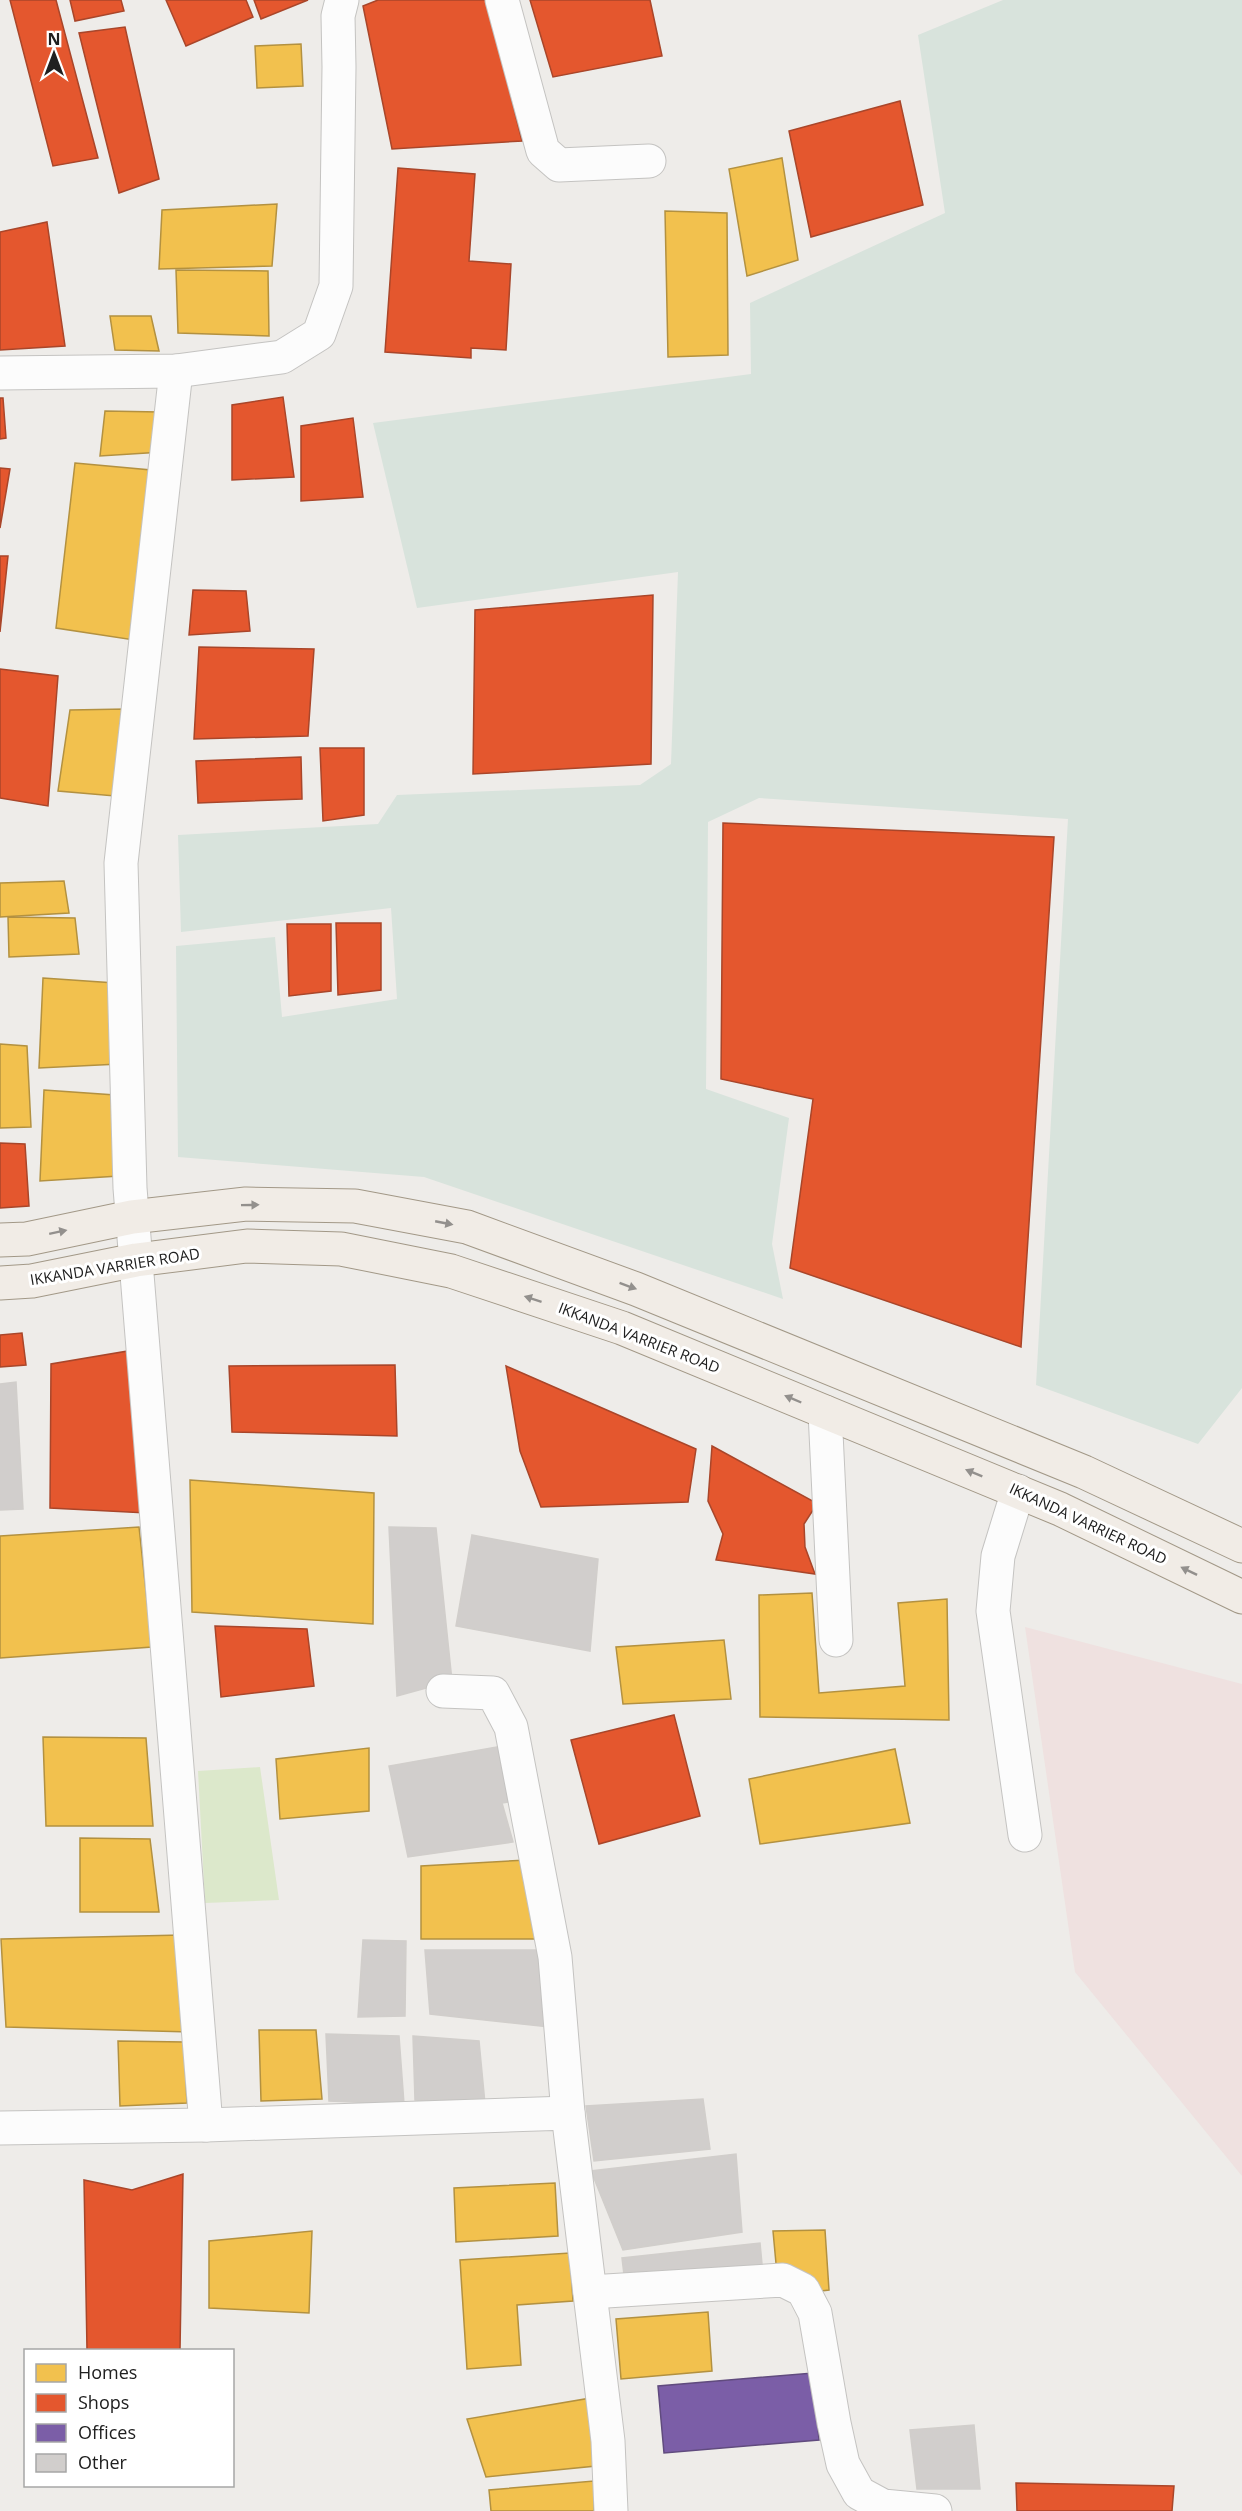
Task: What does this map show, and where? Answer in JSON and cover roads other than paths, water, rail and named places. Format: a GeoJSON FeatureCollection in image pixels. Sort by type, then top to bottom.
{"type":"FeatureCollection","features":[{"type":"Feature","properties":{"kind":"main road"},"geometry":{"type":"LineString","coordinates":[[0,1240],[27,1239],[132,1217],[246,1204],[356,1206],[467,1227],[636,1289],[1084,1472],[1242,1546]]}},
{"type":"Feature","properties":{"kind":"main road","name":"IKKANDA VARRIER ROAD"},"geometry":{"type":"LineString","coordinates":[[0,1283],[32,1281],[136,1260],[247,1246],[341,1249],[451,1271],[622,1328],[1018,1491],[1242,1597]]}},
{"type":"Feature","properties":{"kind":"street"},"geometry":{"type":"LineString","coordinates":[[0,373],[176,371],[282,357],[319,334],[336,286],[338,16],[342,0]]}},
{"type":"Feature","properties":{"kind":"street"},"geometry":{"type":"LineString","coordinates":[[502,0],[543,151],[559,165],[649,161]]}},
{"type":"Feature","properties":{"kind":"street"},"geometry":{"type":"LineString","coordinates":[[176,371],[122,863],[130,1188],[206,2125]]}},
{"type":"Feature","properties":{"kind":"street"},"geometry":{"type":"LineString","coordinates":[[825,1412],[836,1640]]}},
{"type":"Feature","properties":{"kind":"street"},"geometry":{"type":"LineString","coordinates":[[1018,1491],[998,1556],[993,1611],[1025,1835]]}},
{"type":"Feature","properties":{"kind":"street"},"geometry":{"type":"LineString","coordinates":[[443,1691],[493,1693],[511,1727],[555,1957],[568,2113],[608,2441],[611,2511]]}},
{"type":"Feature","properties":{"kind":"street"},"geometry":{"type":"LineString","coordinates":[[0,2128],[206,2125],[568,2113]]}},
{"type":"Feature","properties":{"kind":"street"},"geometry":{"type":"LineString","coordinates":[[590,2292],[783,2280],[803,2290],[815,2313],[843,2464],[859,2493],[883,2506],[935,2511]]}}]}
